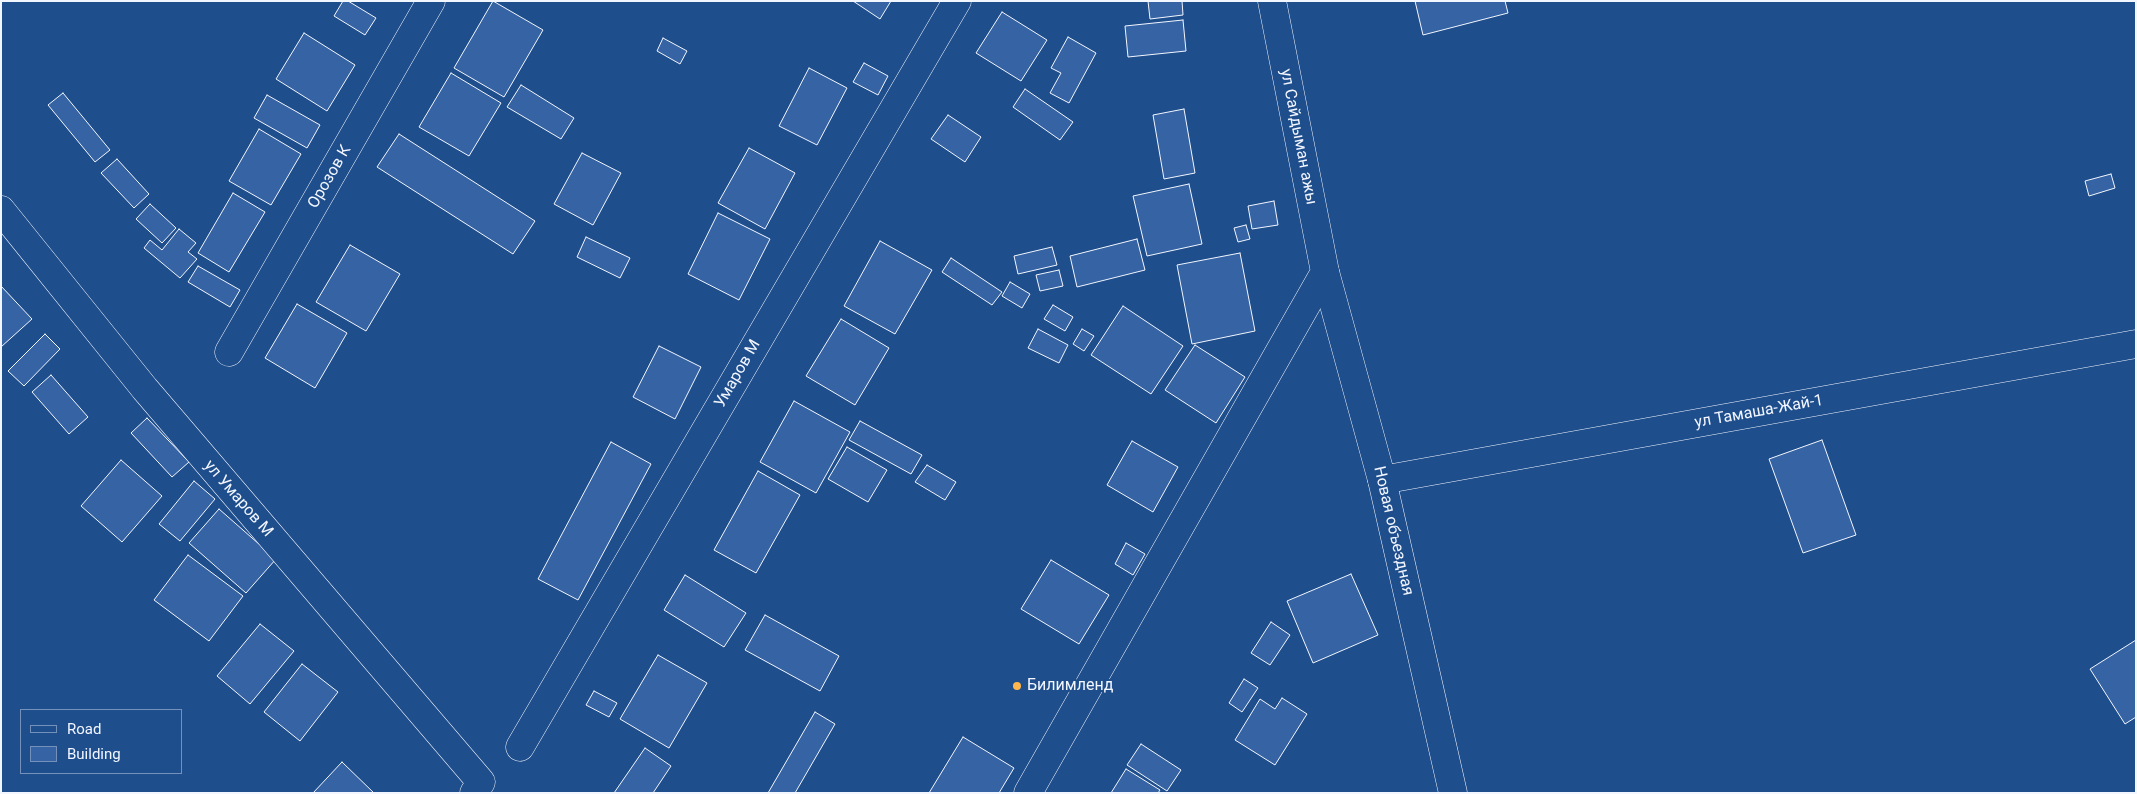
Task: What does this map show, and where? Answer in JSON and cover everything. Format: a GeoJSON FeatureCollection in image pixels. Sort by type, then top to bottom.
{"type":"FeatureCollection","features":[{"type":"Feature","properties":{"kind":"main road","name":"Орозов К"},"geometry":{"type":"LineString","coordinates":[[229,352],[431,1]]}},
{"type":"Feature","properties":{"kind":"main road","name":"Умаров М"},"geometry":{"type":"LineString","coordinates":[[520,747],[956,1]]}},
{"type":"Feature","properties":{"kind":"main road","name":"ул Сайдыман ажы"},"geometry":{"type":"LineString","coordinates":[[1272,1],[1324,272]]}},
{"type":"Feature","properties":{"kind":"main road","name":"ул Умаров М"},"geometry":{"type":"LineString","coordinates":[[1,210],[145,389],[478,788]]}},
{"type":"Feature","properties":{"kind":"main road","name":"Новая объездная"},"geometry":{"type":"LineString","coordinates":[[1324,272],[1382,480],[1453,793]]}},
{"type":"Feature","properties":{"kind":"main road"},"geometry":{"type":"LineString","coordinates":[[1028,793],[1324,272]]}},
{"type":"Feature","properties":{"kind":"main road","name":"ул Тамаша-Жай-1"},"geometry":{"type":"LineString","coordinates":[[1382,480],[2136,344]]}},
{"type":"Feature","properties":{"kind":"building"},"geometry":{"type":"Polygon","coordinates":[[[343,1],[348,1],[376,18],[365,35],[334,16],[343,1]]]}},
{"type":"Feature","properties":{"kind":"building"},"geometry":{"type":"Polygon","coordinates":[[[493,1],[543,30],[504,97],[454,68],[493,1]]]}},
{"type":"Feature","properties":{"kind":"building"},"geometry":{"type":"Polygon","coordinates":[[[853,1],[891,1],[880,19],[853,1]]]}},
{"type":"Feature","properties":{"kind":"building"},"geometry":{"type":"Polygon","coordinates":[[[1148,1],[1182,1],[1183,15],[1150,19],[1148,1]]]}},
{"type":"Feature","properties":{"kind":"building"},"geometry":{"type":"Polygon","coordinates":[[[1415,1],[1505,1],[1508,13],[1423,35],[1415,1]]]}},
{"type":"Feature","properties":{"kind":"building"},"geometry":{"type":"Polygon","coordinates":[[[1002,12],[1047,40],[1021,81],[976,53],[1002,12]]]}},
{"type":"Feature","properties":{"kind":"building"},"geometry":{"type":"Polygon","coordinates":[[[1183,20],[1186,51],[1128,57],[1125,26],[1183,20]]]}},
{"type":"Feature","properties":{"kind":"building"},"geometry":{"type":"Polygon","coordinates":[[[304,33],[355,65],[327,111],[276,79],[304,33]]]}},
{"type":"Feature","properties":{"kind":"building"},"geometry":{"type":"Polygon","coordinates":[[[1068,37],[1096,53],[1069,103],[1050,93],[1061,73],[1051,68],[1068,37]]]}},
{"type":"Feature","properties":{"kind":"building"},"geometry":{"type":"Polygon","coordinates":[[[663,38],[687,51],[680,64],[657,51],[663,38]]]}},
{"type":"Feature","properties":{"kind":"building"},"geometry":{"type":"Polygon","coordinates":[[[864,63],[888,76],[878,95],[853,82],[864,63]]]}},
{"type":"Feature","properties":{"kind":"building"},"geometry":{"type":"Polygon","coordinates":[[[809,68],[847,88],[817,145],[779,126],[809,68]]]}},
{"type":"Feature","properties":{"kind":"building"},"geometry":{"type":"Polygon","coordinates":[[[451,73],[501,103],[469,156],[419,127],[451,73]]]}},
{"type":"Feature","properties":{"kind":"building"},"geometry":{"type":"Polygon","coordinates":[[[521,85],[574,118],[561,139],[507,107],[521,85]]]}},
{"type":"Feature","properties":{"kind":"building"},"geometry":{"type":"Polygon","coordinates":[[[1025,89],[1073,122],[1060,140],[1013,107],[1025,89]]]}},
{"type":"Feature","properties":{"kind":"building"},"geometry":{"type":"Polygon","coordinates":[[[63,93],[110,150],[95,162],[48,105],[63,93]]]}},
{"type":"Feature","properties":{"kind":"building"},"geometry":{"type":"Polygon","coordinates":[[[267,95],[320,125],[307,148],[254,118],[267,95]]]}},
{"type":"Feature","properties":{"kind":"building"},"geometry":{"type":"Polygon","coordinates":[[[1184,109],[1195,173],[1164,179],[1153,115],[1184,109]]]}},
{"type":"Feature","properties":{"kind":"building"},"geometry":{"type":"Polygon","coordinates":[[[948,115],[981,137],[965,162],[931,139],[948,115]]]}},
{"type":"Feature","properties":{"kind":"building"},"geometry":{"type":"Polygon","coordinates":[[[259,129],[301,154],[271,205],[229,181],[259,129]]]}},
{"type":"Feature","properties":{"kind":"building"},"geometry":{"type":"Polygon","coordinates":[[[399,134],[535,221],[513,254],[377,167],[399,134]]]}},
{"type":"Feature","properties":{"kind":"building"},"geometry":{"type":"Polygon","coordinates":[[[749,148],[795,173],[765,229],[718,203],[749,148]]]}},
{"type":"Feature","properties":{"kind":"building"},"geometry":{"type":"Polygon","coordinates":[[[582,153],[621,173],[593,225],[554,204],[582,153]]]}},
{"type":"Feature","properties":{"kind":"building"},"geometry":{"type":"Polygon","coordinates":[[[117,159],[149,194],[134,208],[101,173],[117,159]]]}},
{"type":"Feature","properties":{"kind":"building"},"geometry":{"type":"Polygon","coordinates":[[[2111,174],[2115,188],[2089,196],[2085,181],[2111,174]]]}},
{"type":"Feature","properties":{"kind":"building"},"geometry":{"type":"Polygon","coordinates":[[[1189,184],[1202,244],[1147,256],[1133,196],[1189,184]]]}},
{"type":"Feature","properties":{"kind":"building"},"geometry":{"type":"Polygon","coordinates":[[[233,193],[265,212],[229,272],[198,253],[233,193]]]}},
{"type":"Feature","properties":{"kind":"building"},"geometry":{"type":"Polygon","coordinates":[[[1274,201],[1278,225],[1252,229],[1248,206],[1274,201]]]}},
{"type":"Feature","properties":{"kind":"building"},"geometry":{"type":"Polygon","coordinates":[[[150,204],[176,228],[162,243],[136,219],[150,204]]]}},
{"type":"Feature","properties":{"kind":"building"},"geometry":{"type":"Polygon","coordinates":[[[718,213],[770,239],[739,300],[688,274],[718,213]]]}},
{"type":"Feature","properties":{"kind":"building"},"geometry":{"type":"Polygon","coordinates":[[[1246,225],[1250,239],[1238,242],[1234,228],[1246,225]]]}},
{"type":"Feature","properties":{"kind":"building"},"geometry":{"type":"Polygon","coordinates":[[[179,229],[196,243],[188,252],[197,259],[180,278],[144,248],[150,240],[162,250],[179,229]]]}},
{"type":"Feature","properties":{"kind":"building"},"geometry":{"type":"Polygon","coordinates":[[[586,237],[630,258],[620,278],[577,257],[586,237]]]}},
{"type":"Feature","properties":{"kind":"building"},"geometry":{"type":"Polygon","coordinates":[[[1137,239],[1145,270],[1077,287],[1070,256],[1137,239]]]}},
{"type":"Feature","properties":{"kind":"building"},"geometry":{"type":"Polygon","coordinates":[[[880,241],[932,270],[895,334],[844,306],[880,241]]]}},
{"type":"Feature","properties":{"kind":"building"},"geometry":{"type":"Polygon","coordinates":[[[350,245],[400,274],[366,331],[316,302],[350,245]]]}},
{"type":"Feature","properties":{"kind":"building"},"geometry":{"type":"Polygon","coordinates":[[[1052,247],[1057,265],[1018,274],[1014,256],[1052,247]]]}},
{"type":"Feature","properties":{"kind":"building"},"geometry":{"type":"Polygon","coordinates":[[[1240,253],[1255,331],[1192,344],[1177,265],[1240,253]]]}},
{"type":"Feature","properties":{"kind":"building"},"geometry":{"type":"Polygon","coordinates":[[[951,258],[1002,292],[992,305],[942,272],[951,258]]]}},
{"type":"Feature","properties":{"kind":"building"},"geometry":{"type":"Polygon","coordinates":[[[198,266],[240,290],[230,307],[188,282],[198,266]]]}},
{"type":"Feature","properties":{"kind":"building"},"geometry":{"type":"Polygon","coordinates":[[[1059,270],[1063,286],[1040,291],[1036,275],[1059,270]]]}},
{"type":"Feature","properties":{"kind":"building"},"geometry":{"type":"Polygon","coordinates":[[[1010,282],[1030,294],[1022,308],[1002,296],[1010,282]]]}},
{"type":"Feature","properties":{"kind":"building"},"geometry":{"type":"Polygon","coordinates":[[[1,286],[32,319],[1,347],[1,286]]]}},
{"type":"Feature","properties":{"kind":"building"},"geometry":{"type":"Polygon","coordinates":[[[297,304],[347,333],[315,388],[265,358],[297,304]]]}},
{"type":"Feature","properties":{"kind":"building"},"geometry":{"type":"Polygon","coordinates":[[[1053,305],[1073,317],[1065,331],[1044,319],[1053,305]]]}},
{"type":"Feature","properties":{"kind":"building"},"geometry":{"type":"Polygon","coordinates":[[[1123,306],[1183,346],[1151,394],[1091,355],[1123,306]]]}},
{"type":"Feature","properties":{"kind":"building"},"geometry":{"type":"Polygon","coordinates":[[[841,319],[889,348],[855,405],[806,376],[841,319]]]}},
{"type":"Feature","properties":{"kind":"building"},"geometry":{"type":"Polygon","coordinates":[[[1038,329],[1068,345],[1059,363],[1028,348],[1038,329]]]}},
{"type":"Feature","properties":{"kind":"building"},"geometry":{"type":"Polygon","coordinates":[[[1082,329],[1094,336],[1084,351],[1073,344],[1082,329]]]}},
{"type":"Feature","properties":{"kind":"building"},"geometry":{"type":"Polygon","coordinates":[[[45,334],[60,349],[24,386],[8,371],[45,334]]]}},
{"type":"Feature","properties":{"kind":"building"},"geometry":{"type":"Polygon","coordinates":[[[1195,345],[1245,377],[1216,423],[1165,390],[1195,345]]]}},
{"type":"Feature","properties":{"kind":"building"},"geometry":{"type":"Polygon","coordinates":[[[659,346],[701,367],[675,419],[633,397],[659,346]]]}},
{"type":"Feature","properties":{"kind":"building"},"geometry":{"type":"Polygon","coordinates":[[[51,375],[88,417],[69,434],[32,392],[51,375]]]}},
{"type":"Feature","properties":{"kind":"building"},"geometry":{"type":"Polygon","coordinates":[[[794,401],[850,432],[816,493],[760,462],[794,401]]]}},
{"type":"Feature","properties":{"kind":"building"},"geometry":{"type":"Polygon","coordinates":[[[147,418],[189,462],[172,477],[131,433],[147,418]]]}},
{"type":"Feature","properties":{"kind":"building"},"geometry":{"type":"Polygon","coordinates":[[[860,421],[922,455],[911,474],[849,440],[860,421]]]}},
{"type":"Feature","properties":{"kind":"building"},"geometry":{"type":"Polygon","coordinates":[[[1822,440],[1856,535],[1803,553],[1769,459],[1822,440]]]}},
{"type":"Feature","properties":{"kind":"building"},"geometry":{"type":"Polygon","coordinates":[[[1132,441],[1178,467],[1153,512],[1107,485],[1132,441]]]}},
{"type":"Feature","properties":{"kind":"building"},"geometry":{"type":"Polygon","coordinates":[[[611,442],[651,464],[578,600],[538,579],[611,442]]]}},
{"type":"Feature","properties":{"kind":"building"},"geometry":{"type":"Polygon","coordinates":[[[847,447],[887,470],[868,502],[828,479],[847,447]]]}},
{"type":"Feature","properties":{"kind":"building"},"geometry":{"type":"Polygon","coordinates":[[[121,460],[162,496],[122,542],[81,506],[121,460]]]}},
{"type":"Feature","properties":{"kind":"building"},"geometry":{"type":"Polygon","coordinates":[[[927,465],[956,482],[945,500],[915,482],[927,465]]]}},
{"type":"Feature","properties":{"kind":"building"},"geometry":{"type":"Polygon","coordinates":[[[758,471],[800,495],[756,573],[714,550],[758,471]]]}},
{"type":"Feature","properties":{"kind":"building"},"geometry":{"type":"Polygon","coordinates":[[[194,481],[215,499],[180,541],[159,524],[194,481]]]}},
{"type":"Feature","properties":{"kind":"building"},"geometry":{"type":"Polygon","coordinates":[[[219,509],[276,559],[246,593],[189,543],[219,509]]]}},
{"type":"Feature","properties":{"kind":"building"},"geometry":{"type":"Polygon","coordinates":[[[1126,543],[1145,554],[1133,575],[1115,564],[1126,543]]]}},
{"type":"Feature","properties":{"kind":"building"},"geometry":{"type":"Polygon","coordinates":[[[188,555],[243,596],[209,641],[154,600],[188,555]]]}},
{"type":"Feature","properties":{"kind":"building"},"geometry":{"type":"Polygon","coordinates":[[[1051,560],[1109,595],[1079,644],[1021,609],[1051,560]]]}},
{"type":"Feature","properties":{"kind":"building"},"geometry":{"type":"Polygon","coordinates":[[[1351,574],[1378,635],[1313,663],[1287,601],[1351,574]]]}},
{"type":"Feature","properties":{"kind":"building"},"geometry":{"type":"Polygon","coordinates":[[[685,575],[746,613],[724,647],[664,610],[685,575]]]}},
{"type":"Feature","properties":{"kind":"building"},"geometry":{"type":"Polygon","coordinates":[[[765,615],[839,656],[820,691],[745,650],[765,615]]]}},
{"type":"Feature","properties":{"kind":"building"},"geometry":{"type":"Polygon","coordinates":[[[1271,622],[1290,635],[1270,665],[1251,653],[1271,622]]]}},
{"type":"Feature","properties":{"kind":"building"},"geometry":{"type":"Polygon","coordinates":[[[260,624],[294,651],[250,704],[217,676],[260,624]]]}},
{"type":"Feature","properties":{"kind":"building"},"geometry":{"type":"Polygon","coordinates":[[[2136,640],[2136,717],[2125,724],[2090,669],[2136,640]]]}},
{"type":"Feature","properties":{"kind":"building"},"geometry":{"type":"Polygon","coordinates":[[[658,655],[707,683],[669,748],[620,719],[658,655]]]}},
{"type":"Feature","properties":{"kind":"building"},"geometry":{"type":"Polygon","coordinates":[[[302,664],[338,692],[300,741],[264,712],[302,664]]]}},
{"type":"Feature","properties":{"kind":"building"},"geometry":{"type":"Polygon","coordinates":[[[1244,679],[1258,688],[1242,712],[1229,703],[1244,679]]]}},
{"type":"Feature","properties":{"kind":"building"},"geometry":{"type":"Polygon","coordinates":[[[594,691],[617,703],[609,717],[586,705],[594,691]]]}},
{"type":"Feature","properties":{"kind":"building"},"geometry":{"type":"Polygon","coordinates":[[[1282,698],[1307,714],[1275,765],[1235,740],[1260,699],[1275,709],[1282,698]]]}},
{"type":"Feature","properties":{"kind":"building"},"geometry":{"type":"Polygon","coordinates":[[[815,712],[835,724],[795,793],[768,793],[815,712]]]}},
{"type":"Feature","properties":{"kind":"building"},"geometry":{"type":"Polygon","coordinates":[[[963,737],[1014,768],[999,793],[929,793],[963,737]]]}},
{"type":"Feature","properties":{"kind":"building"},"geometry":{"type":"Polygon","coordinates":[[[1141,744],[1181,770],[1167,791],[1127,765],[1141,744]]]}},
{"type":"Feature","properties":{"kind":"building"},"geometry":{"type":"Polygon","coordinates":[[[645,748],[671,766],[653,793],[614,793],[645,748]]]}},
{"type":"Feature","properties":{"kind":"building"},"geometry":{"type":"Polygon","coordinates":[[[342,762],[374,793],[313,793],[342,762]]]}},
{"type":"Feature","properties":{"kind":"building"},"geometry":{"type":"Polygon","coordinates":[[[1126,769],[1160,790],[1158,793],[1111,793],[1126,769]]]}},
{"type":"Feature","properties":{"kind":"place","name":"Билимленд"},"geometry":{"type":"Point","coordinates":[1017,686]}}]}
